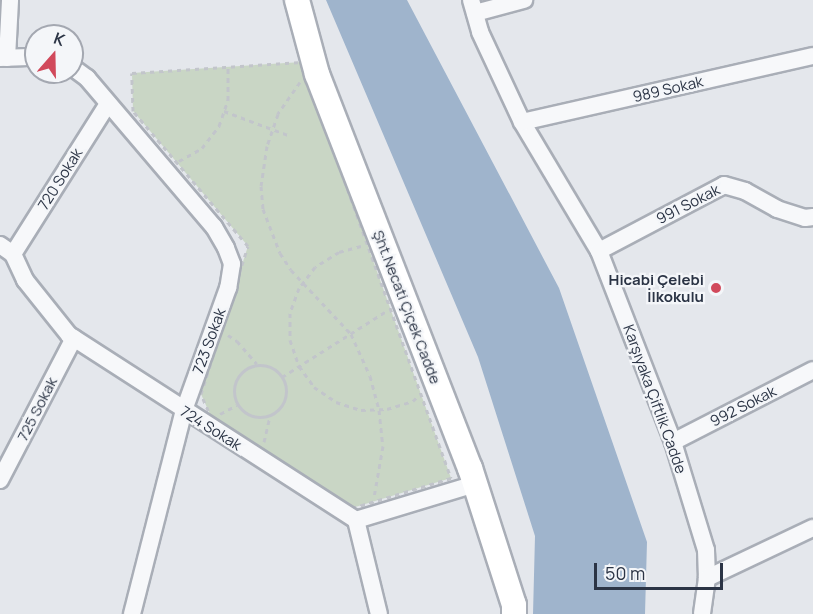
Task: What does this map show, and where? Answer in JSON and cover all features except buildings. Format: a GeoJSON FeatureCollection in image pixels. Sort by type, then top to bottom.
{"type":"FeatureCollection","features":[{"type":"Feature","properties":{"kind":"street"},"geometry":{"type":"LineString","coordinates":[[10,0],[4,58],[24,57]]}},
{"type":"Feature","properties":{"kind":"street","name":"Şht.Necati Çiçek Cadde"},"geometry":{"type":"LineString","coordinates":[[297,0],[317,74],[475,484],[514,605],[514,614]]}},
{"type":"Feature","properties":{"kind":"street"},"geometry":{"type":"LineString","coordinates":[[473,7],[524,0]]}},
{"type":"Feature","properties":{"kind":"street","name":"Karşıyaka Çiftlik Cadde"},"geometry":{"type":"LineString","coordinates":[[473,7],[480,32],[522,122],[599,251],[673,442],[706,549],[707,578],[702,614]]}},
{"type":"Feature","properties":{"kind":"street","name":"989 Sokak"},"geometry":{"type":"LineString","coordinates":[[522,122],[813,56]]}},
{"type":"Feature","properties":{"kind":"street","name":"723 Sokak"},"geometry":{"type":"LineString","coordinates":[[84,76],[108,104],[171,166],[214,226],[232,264],[217,329],[184,410],[132,614]]}},
{"type":"Feature","properties":{"kind":"street","name":"720 Sokak"},"geometry":{"type":"LineString","coordinates":[[7,249],[108,104]]}},
{"type":"Feature","properties":{"kind":"street","name":"991 Sokak"},"geometry":{"type":"LineString","coordinates":[[599,251],[724,185],[745,190],[777,209],[805,218],[813,217]]}},
{"type":"Feature","properties":{"kind":"street","name":"724 Sokak"},"geometry":{"type":"LineString","coordinates":[[7,249],[25,280],[74,338],[356,520]]}},
{"type":"Feature","properties":{"kind":"street","name":"725 Sokak"},"geometry":{"type":"LineString","coordinates":[[0,480],[74,338]]}},
{"type":"Feature","properties":{"kind":"street","name":"992 Sokak"},"geometry":{"type":"LineString","coordinates":[[673,442],[813,370]]}},
{"type":"Feature","properties":{"kind":"street"},"geometry":{"type":"LineString","coordinates":[[379,614],[356,520],[475,484]]}},
{"type":"Feature","properties":{"kind":"street"},"geometry":{"type":"LineString","coordinates":[[707,578],[813,528]]}},
{"type":"Feature","properties":{"kind":"path"},"geometry":{"type":"LineString","coordinates":[[302,62],[451,478],[352,508],[212,419],[201,394],[217,329],[248,246],[171,166],[134,111],[132,73],[228,66],[302,62]]}},
{"type":"Feature","properties":{"kind":"path"},"geometry":{"type":"LineString","coordinates":[[171,166],[202,148],[219,126],[228,100],[228,66]]}},
{"type":"Feature","properties":{"kind":"path"},"geometry":{"type":"LineString","coordinates":[[307,74],[290,94],[272,129],[263,165],[263,209],[280,253],[303,283],[351,334],[370,376],[379,410],[383,446],[373,502]]}},
{"type":"Feature","properties":{"kind":"path"},"geometry":{"type":"LineString","coordinates":[[224,111],[288,135]]}},
{"type":"Feature","properties":{"kind":"path"},"geometry":{"type":"LineString","coordinates":[[366,244],[339,252],[315,267],[303,283],[290,313],[290,340],[299,366],[314,387],[336,402],[361,410],[387,410],[412,401],[421,394]]}},
{"type":"Feature","properties":{"kind":"path"},"geometry":{"type":"LineString","coordinates":[[282,377],[390,309]]}},
{"type":"Feature","properties":{"kind":"path"},"geometry":{"type":"LineString","coordinates":[[217,329],[237,341],[258,365]]}},
{"type":"Feature","properties":{"kind":"path"},"geometry":{"type":"LineString","coordinates":[[258,365],[274,369],[282,377],[286,389],[285,397],[282,405],[270,415],[252,416],[237,405],[233,388],[236,379],[249,367],[258,365]]}},
{"type":"Feature","properties":{"kind":"path"},"geometry":{"type":"LineString","coordinates":[[212,419],[237,405]]}},
{"type":"Feature","properties":{"kind":"path"},"geometry":{"type":"LineString","coordinates":[[260,449],[264,443],[270,415]]}},
{"type":"Feature","properties":{"kind":"green space"},"geometry":{"type":"Polygon","coordinates":[[[302,62],[451,478],[352,508],[212,419],[201,394],[248,246],[133,111],[132,73],[302,62]]]}},
{"type":"Feature","properties":{"kind":"water"},"geometry":{"type":"Polygon","coordinates":[[[326,0],[407,0],[559,288],[647,542],[645,614],[533,614],[535,536],[478,357],[326,0]]]}},
{"type":"Feature","properties":{"kind":"place","name":"Hicabi Çelebi İlkokulu"},"geometry":{"type":"Point","coordinates":[716,288]}}]}
